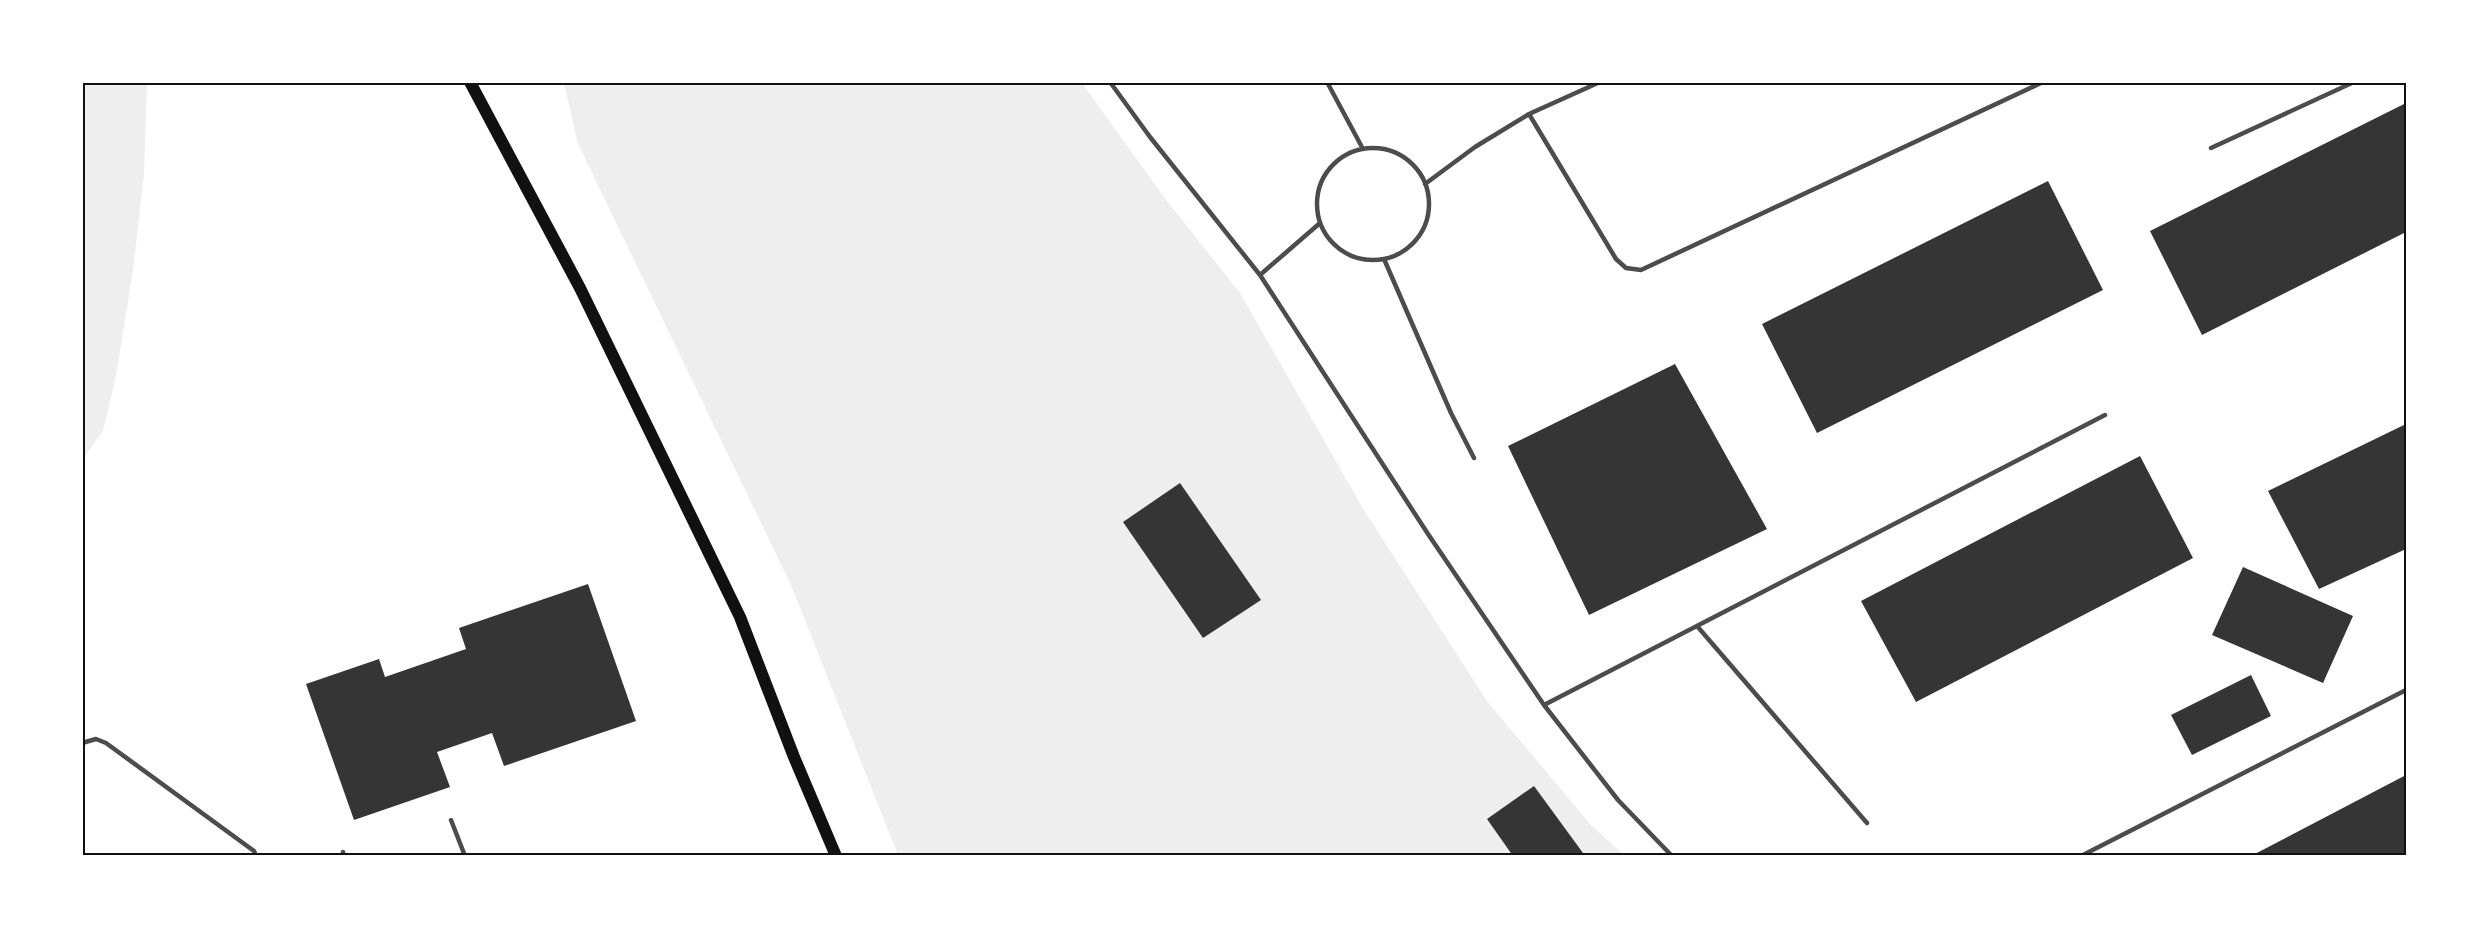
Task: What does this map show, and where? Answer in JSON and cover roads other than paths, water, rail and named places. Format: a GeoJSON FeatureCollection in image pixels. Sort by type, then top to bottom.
{"type":"FeatureCollection","features":[{"type":"Feature","properties":{"kind":"main road"},"geometry":{"type":"LineString","coordinates":[[470,82],[580,288],[740,617],[794,757],[836,855]]}},
{"type":"Feature","properties":{"kind":"lane"},"geometry":{"type":"LineString","coordinates":[[1110,82],[1150,137],[1260,275],[1428,534],[1544,705],[1618,800],[1672,855]]}},
{"type":"Feature","properties":{"kind":"lane"},"geometry":{"type":"LineString","coordinates":[[1328,82],[1363,148]]}},
{"type":"Feature","properties":{"kind":"lane"},"geometry":{"type":"LineString","coordinates":[[1425,184],[1475,147],[1529,114],[1600,82]]}},
{"type":"Feature","properties":{"kind":"lane"},"geometry":{"type":"LineString","coordinates":[[1529,114],[1616,259],[1626,268],[1641,270],[2043,82]]}},
{"type":"Feature","properties":{"kind":"lane"},"geometry":{"type":"LineString","coordinates":[[2211,148],[2354,82]]}},
{"type":"Feature","properties":{"kind":"lane"},"geometry":{"type":"LineString","coordinates":[[1363,148],[1382,148],[1400,155],[1416,167],[1425,184],[1430,203],[1426,222],[1416,239],[1402,252],[1384,259],[1364,259],[1346,252],[1330,240],[1320,223],[1317,204],[1320,185],[1329,168],[1344,156],[1363,148]]}},
{"type":"Feature","properties":{"kind":"lane"},"geometry":{"type":"LineString","coordinates":[[1260,275],[1320,223]]}},
{"type":"Feature","properties":{"kind":"lane"},"geometry":{"type":"LineString","coordinates":[[1384,259],[1451,413],[1474,458]]}},
{"type":"Feature","properties":{"kind":"lane"},"geometry":{"type":"LineString","coordinates":[[1544,705],[2105,415]]}},
{"type":"Feature","properties":{"kind":"lane"},"geometry":{"type":"LineString","coordinates":[[1697,626],[1867,824]]}},
{"type":"Feature","properties":{"kind":"lane"},"geometry":{"type":"LineString","coordinates":[[2081,855],[2406,690]]}},
{"type":"Feature","properties":{"kind":"lane"},"geometry":{"type":"LineString","coordinates":[[82,743],[96,739],[106,743],[225,828],[256,855]]}},
{"type":"Feature","properties":{"kind":"lane"},"geometry":{"type":"LineString","coordinates":[[451,820],[465,855]]}}]}
